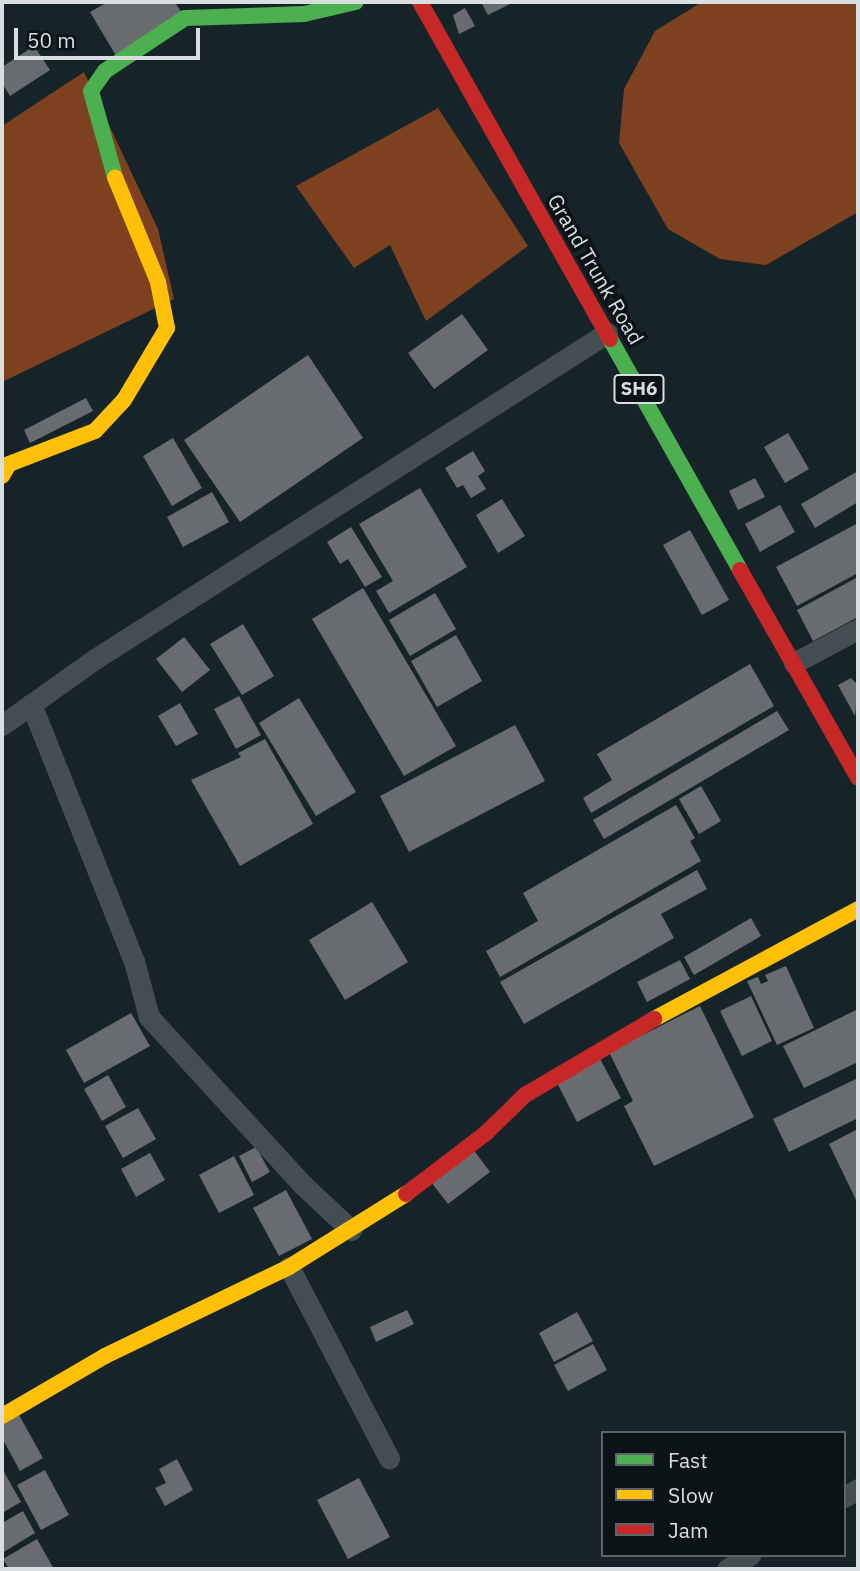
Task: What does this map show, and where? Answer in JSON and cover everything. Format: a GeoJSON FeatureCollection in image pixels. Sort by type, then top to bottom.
{"type":"FeatureCollection","features":[{"type":"Feature","properties":{"kind":"street"},"geometry":{"type":"LineString","coordinates":[[2,476],[9,464],[95,431],[124,400],[167,328],[158,282],[111,167],[91,91],[106,71],[186,19],[304,15],[336,10],[356,2]]}},
{"type":"Feature","properties":{"kind":"street","name":"Grand Trunk Road"},"geometry":{"type":"LineString","coordinates":[[420,2],[858,778]]}},
{"type":"Feature","properties":{"kind":"street"},"geometry":{"type":"LineString","coordinates":[[2,725],[95,659],[607,333]]}},
{"type":"Feature","properties":{"kind":"street"},"geometry":{"type":"LineString","coordinates":[[794,663],[858,629]]}},
{"type":"Feature","properties":{"kind":"street"},"geometry":{"type":"LineString","coordinates":[[31,704],[134,961],[149,1017],[303,1185],[351,1230]]}},
{"type":"Feature","properties":{"kind":"street"},"geometry":{"type":"LineString","coordinates":[[2,1416],[105,1356],[289,1267],[385,1210],[486,1133],[525,1095],[720,981],[858,909]]}},
{"type":"Feature","properties":{"kind":"street"},"geometry":{"type":"LineString","coordinates":[[289,1267],[389,1458]]}},
{"type":"Feature","properties":{"kind":"street"},"geometry":{"type":"LineString","coordinates":[[727,1569],[747,1557]]}},
{"type":"Feature","properties":{"kind":"shaded area"},"geometry":{"type":"Polygon","coordinates":[[[2,2],[858,2],[858,1569],[2,1569],[2,2]]]}},
{"type":"Feature","properties":{"kind":"shaded area"},"geometry":{"type":"Polygon","coordinates":[[[702,2],[858,2],[858,212],[766,265],[720,259],[668,229],[619,143],[624,89],[655,31],[702,2]]]}},
{"type":"Feature","properties":{"kind":"shaded area"},"geometry":{"type":"Polygon","coordinates":[[[84,72],[158,229],[174,299],[2,382],[2,126],[84,72]]]}},
{"type":"Feature","properties":{"kind":"shaded area"},"geometry":{"type":"Polygon","coordinates":[[[438,108],[528,246],[426,321],[390,245],[354,268],[296,186],[438,108]]]}},
{"type":"Feature","properties":{"kind":"building"},"geometry":{"type":"Polygon","coordinates":[[[108,2],[175,2],[185,18],[118,59],[90,12],[108,2]]]}},
{"type":"Feature","properties":{"kind":"building"},"geometry":{"type":"Polygon","coordinates":[[[514,2],[488,15],[482,4],[514,2]]]}},
{"type":"Feature","properties":{"kind":"building"},"geometry":{"type":"Polygon","coordinates":[[[465,8],[475,26],[459,34],[453,15],[465,8]]]}},
{"type":"Feature","properties":{"kind":"building"},"geometry":{"type":"Polygon","coordinates":[[[34,46],[50,70],[10,96],[2,83],[2,67],[34,46]]]}},
{"type":"Feature","properties":{"kind":"building"},"geometry":{"type":"Polygon","coordinates":[[[462,314],[488,350],[434,389],[408,353],[462,314]]]}},
{"type":"Feature","properties":{"kind":"building"},"geometry":{"type":"Polygon","coordinates":[[[308,355],[363,438],[240,522],[184,440],[308,355]]]}},
{"type":"Feature","properties":{"kind":"building"},"geometry":{"type":"Polygon","coordinates":[[[86,398],[93,411],[30,443],[24,430],[86,398]]]}},
{"type":"Feature","properties":{"kind":"building"},"geometry":{"type":"Polygon","coordinates":[[[788,433],[809,469],[785,483],[764,447],[788,433]]]}},
{"type":"Feature","properties":{"kind":"building"},"geometry":{"type":"Polygon","coordinates":[[[173,438],[202,488],[172,506],[143,456],[173,438]]]}},
{"type":"Feature","properties":{"kind":"building"},"geometry":{"type":"Polygon","coordinates":[[[473,451],[485,471],[478,476],[486,489],[471,498],[463,485],[457,488],[445,468],[473,451]]]}},
{"type":"Feature","properties":{"kind":"building"},"geometry":{"type":"Polygon","coordinates":[[[858,471],[858,502],[815,528],[801,504],[858,471]]]}},
{"type":"Feature","properties":{"kind":"building"},"geometry":{"type":"Polygon","coordinates":[[[755,478],[765,497],[738,510],[729,491],[755,478]]]}},
{"type":"Feature","properties":{"kind":"building"},"geometry":{"type":"Polygon","coordinates":[[[420,488],[467,567],[389,613],[376,591],[393,581],[359,524],[420,488]]]}},
{"type":"Feature","properties":{"kind":"building"},"geometry":{"type":"Polygon","coordinates":[[[212,492],[229,522],[183,547],[167,517],[212,492]]]}},
{"type":"Feature","properties":{"kind":"building"},"geometry":{"type":"Polygon","coordinates":[[[502,499],[525,536],[498,553],[476,515],[502,499]]]}},
{"type":"Feature","properties":{"kind":"building"},"geometry":{"type":"Polygon","coordinates":[[[780,505],[795,532],[760,552],[745,524],[780,505]]]}},
{"type":"Feature","properties":{"kind":"building"},"geometry":{"type":"Polygon","coordinates":[[[858,523],[858,573],[797,606],[776,567],[858,523]]]}},
{"type":"Feature","properties":{"kind":"building"},"geometry":{"type":"Polygon","coordinates":[[[351,527],[382,577],[365,587],[348,559],[340,564],[327,542],[351,527]]]}},
{"type":"Feature","properties":{"kind":"building"},"geometry":{"type":"Polygon","coordinates":[[[690,530],[729,600],[702,615],[663,545],[690,530]]]}},
{"type":"Feature","properties":{"kind":"building"},"geometry":{"type":"Polygon","coordinates":[[[858,577],[858,617],[813,641],[797,610],[858,577]]]}},
{"type":"Feature","properties":{"kind":"building"},"geometry":{"type":"Polygon","coordinates":[[[363,588],[456,746],[404,776],[312,619],[363,588]]]}},
{"type":"Feature","properties":{"kind":"building"},"geometry":{"type":"Polygon","coordinates":[[[435,593],[456,629],[410,656],[389,620],[435,593]]]}},
{"type":"Feature","properties":{"kind":"building"},"geometry":{"type":"Polygon","coordinates":[[[243,624],[274,676],[242,695],[210,644],[243,624]]]}},
{"type":"Feature","properties":{"kind":"building"},"geometry":{"type":"Polygon","coordinates":[[[456,635],[482,681],[437,707],[411,661],[456,635]]]}},
{"type":"Feature","properties":{"kind":"building"},"geometry":{"type":"Polygon","coordinates":[[[184,637],[210,670],[182,692],[156,659],[184,637]]]}},
{"type":"Feature","properties":{"kind":"building"},"geometry":{"type":"Polygon","coordinates":[[[750,664],[774,706],[591,813],[583,798],[612,780],[597,754],[750,664]]]}},
{"type":"Feature","properties":{"kind":"building"},"geometry":{"type":"Polygon","coordinates":[[[851,678],[858,685],[855,716],[838,685],[851,678]]]}},
{"type":"Feature","properties":{"kind":"building"},"geometry":{"type":"Polygon","coordinates":[[[239,696],[261,735],[236,749],[214,709],[239,696]]]}},
{"type":"Feature","properties":{"kind":"building"},"geometry":{"type":"Polygon","coordinates":[[[299,698],[356,792],[316,816],[259,723],[299,698]]]}},
{"type":"Feature","properties":{"kind":"building"},"geometry":{"type":"Polygon","coordinates":[[[180,703],[198,734],[176,746],[158,716],[180,703]]]}},
{"type":"Feature","properties":{"kind":"building"},"geometry":{"type":"Polygon","coordinates":[[[777,711],[789,730],[604,839],[593,820],[777,711]]]}},
{"type":"Feature","properties":{"kind":"building"},"geometry":{"type":"Polygon","coordinates":[[[515,725],[545,781],[409,852],[380,796],[515,725]]]}},
{"type":"Feature","properties":{"kind":"building"},"geometry":{"type":"Polygon","coordinates":[[[265,739],[313,824],[240,866],[191,780],[241,757],[238,753],[265,739]]]}},
{"type":"Feature","properties":{"kind":"building"},"geometry":{"type":"Polygon","coordinates":[[[701,786],[721,821],[699,834],[679,799],[701,786]]]}},
{"type":"Feature","properties":{"kind":"building"},"geometry":{"type":"Polygon","coordinates":[[[676,805],[695,838],[690,841],[701,861],[500,977],[486,951],[538,921],[523,893],[676,805]]]}},
{"type":"Feature","properties":{"kind":"building"},"geometry":{"type":"Polygon","coordinates":[[[697,870],[707,889],[661,914],[674,938],[524,1024],[500,982],[697,870]]]}},
{"type":"Feature","properties":{"kind":"building"},"geometry":{"type":"Polygon","coordinates":[[[372,902],[408,962],[345,1000],[309,940],[372,902]]]}},
{"type":"Feature","properties":{"kind":"building"},"geometry":{"type":"Polygon","coordinates":[[[751,918],[761,936],[694,975],[684,957],[751,918]]]}},
{"type":"Feature","properties":{"kind":"building"},"geometry":{"type":"Polygon","coordinates":[[[680,960],[690,979],[647,1002],[637,982],[680,960]]]}},
{"type":"Feature","properties":{"kind":"building"},"geometry":{"type":"Polygon","coordinates":[[[786,966],[814,1028],[777,1045],[747,981],[758,977],[761,984],[768,981],[765,975],[786,966]]]}},
{"type":"Feature","properties":{"kind":"building"},"geometry":{"type":"Polygon","coordinates":[[[751,996],[772,1041],[742,1056],[720,1011],[751,996]]]}},
{"type":"Feature","properties":{"kind":"building"},"geometry":{"type":"Polygon","coordinates":[[[700,1006],[754,1117],[654,1166],[624,1106],[633,1101],[609,1052],[700,1006]]]}},
{"type":"Feature","properties":{"kind":"building"},"geometry":{"type":"Polygon","coordinates":[[[858,1009],[858,1062],[804,1088],[783,1046],[858,1009]]]}},
{"type":"Feature","properties":{"kind":"building"},"geometry":{"type":"Polygon","coordinates":[[[131,1013],[150,1046],[84,1083],[66,1050],[131,1013]]]}},
{"type":"Feature","properties":{"kind":"building"},"geometry":{"type":"Polygon","coordinates":[[[598,1055],[621,1098],[577,1122],[555,1079],[598,1055]]]}},
{"type":"Feature","properties":{"kind":"building"},"geometry":{"type":"Polygon","coordinates":[[[108,1075],[126,1107],[102,1121],[84,1089],[108,1075]]]}},
{"type":"Feature","properties":{"kind":"building"},"geometry":{"type":"Polygon","coordinates":[[[858,1078],[858,1118],[789,1152],[773,1119],[858,1078]]]}},
{"type":"Feature","properties":{"kind":"building"},"geometry":{"type":"Polygon","coordinates":[[[138,1108],[156,1139],[123,1158],[105,1126],[138,1108]]]}},
{"type":"Feature","properties":{"kind":"building"},"geometry":{"type":"Polygon","coordinates":[[[858,1129],[858,1204],[829,1144],[858,1129]]]}},
{"type":"Feature","properties":{"kind":"building"},"geometry":{"type":"Polygon","coordinates":[[[470,1145],[490,1172],[448,1204],[428,1178],[470,1145]]]}},
{"type":"Feature","properties":{"kind":"building"},"geometry":{"type":"Polygon","coordinates":[[[256,1147],[270,1172],[252,1182],[239,1156],[256,1147]]]}},
{"type":"Feature","properties":{"kind":"building"},"geometry":{"type":"Polygon","coordinates":[[[150,1153],[165,1180],[136,1197],[121,1169],[150,1153]]]}},
{"type":"Feature","properties":{"kind":"building"},"geometry":{"type":"Polygon","coordinates":[[[234,1156],[254,1195],[219,1213],[199,1175],[234,1156]]]}},
{"type":"Feature","properties":{"kind":"building"},"geometry":{"type":"Polygon","coordinates":[[[286,1190],[312,1239],[279,1256],[253,1208],[286,1190]]]}},
{"type":"Feature","properties":{"kind":"building"},"geometry":{"type":"Polygon","coordinates":[[[407,1310],[414,1324],[376,1342],[370,1327],[407,1310]]]}},
{"type":"Feature","properties":{"kind":"building"},"geometry":{"type":"Polygon","coordinates":[[[577,1312],[593,1341],[554,1362],[539,1333],[577,1312]]]}},
{"type":"Feature","properties":{"kind":"building"},"geometry":{"type":"Polygon","coordinates":[[[593,1344],[607,1370],[568,1391],[554,1365],[593,1344]]]}},
{"type":"Feature","properties":{"kind":"building"},"geometry":{"type":"Polygon","coordinates":[[[19,1415],[43,1458],[20,1471],[2,1438],[2,1425],[19,1415]]]}},
{"type":"Feature","properties":{"kind":"building"},"geometry":{"type":"Polygon","coordinates":[[[177,1459],[193,1490],[165,1506],[155,1488],[166,1483],[159,1469],[177,1459]]]}},
{"type":"Feature","properties":{"kind":"building"},"geometry":{"type":"Polygon","coordinates":[[[45,1470],[69,1515],[41,1530],[17,1485],[45,1470]]]}},
{"type":"Feature","properties":{"kind":"building"},"geometry":{"type":"Polygon","coordinates":[[[4,1472],[21,1502],[2,1513],[2,1473],[4,1472]]]}},
{"type":"Feature","properties":{"kind":"building"},"geometry":{"type":"Polygon","coordinates":[[[359,1478],[390,1537],[348,1559],[317,1500],[359,1478]]]}},
{"type":"Feature","properties":{"kind":"building"},"geometry":{"type":"Polygon","coordinates":[[[23,1511],[35,1533],[2,1553],[2,1523],[23,1511]]]}},
{"type":"Feature","properties":{"kind":"building"},"geometry":{"type":"Polygon","coordinates":[[[37,1539],[54,1569],[9,1569],[3,1559],[37,1539]]]}},
{"type":"Feature","properties":{"kind":"traffic: fast"},"geometry":{"type":"LineString","coordinates":[[115,177],[91,91],[105,71],[185,18],[304,14],[356,2]]}},
{"type":"Feature","properties":{"kind":"traffic: fast"},"geometry":{"type":"LineString","coordinates":[[610,339],[740,570]]}},
{"type":"Feature","properties":{"kind":"traffic: slow"},"geometry":{"type":"LineString","coordinates":[[2,476],[9,464],[95,431],[124,400],[167,328],[158,282],[115,177]]}},
{"type":"Feature","properties":{"kind":"traffic: slow"},"geometry":{"type":"LineString","coordinates":[[654,1019],[858,909]]}},
{"type":"Feature","properties":{"kind":"traffic: slow"},"geometry":{"type":"LineString","coordinates":[[2,1416],[105,1356],[289,1267],[406,1194]]}},
{"type":"Feature","properties":{"kind":"traffic: jam"},"geometry":{"type":"LineString","coordinates":[[420,2],[610,339]]}},
{"type":"Feature","properties":{"kind":"traffic: jam"},"geometry":{"type":"LineString","coordinates":[[740,570],[858,778]]}},
{"type":"Feature","properties":{"kind":"traffic: jam"},"geometry":{"type":"LineString","coordinates":[[406,1194],[486,1133],[525,1095],[654,1019]]}}]}
